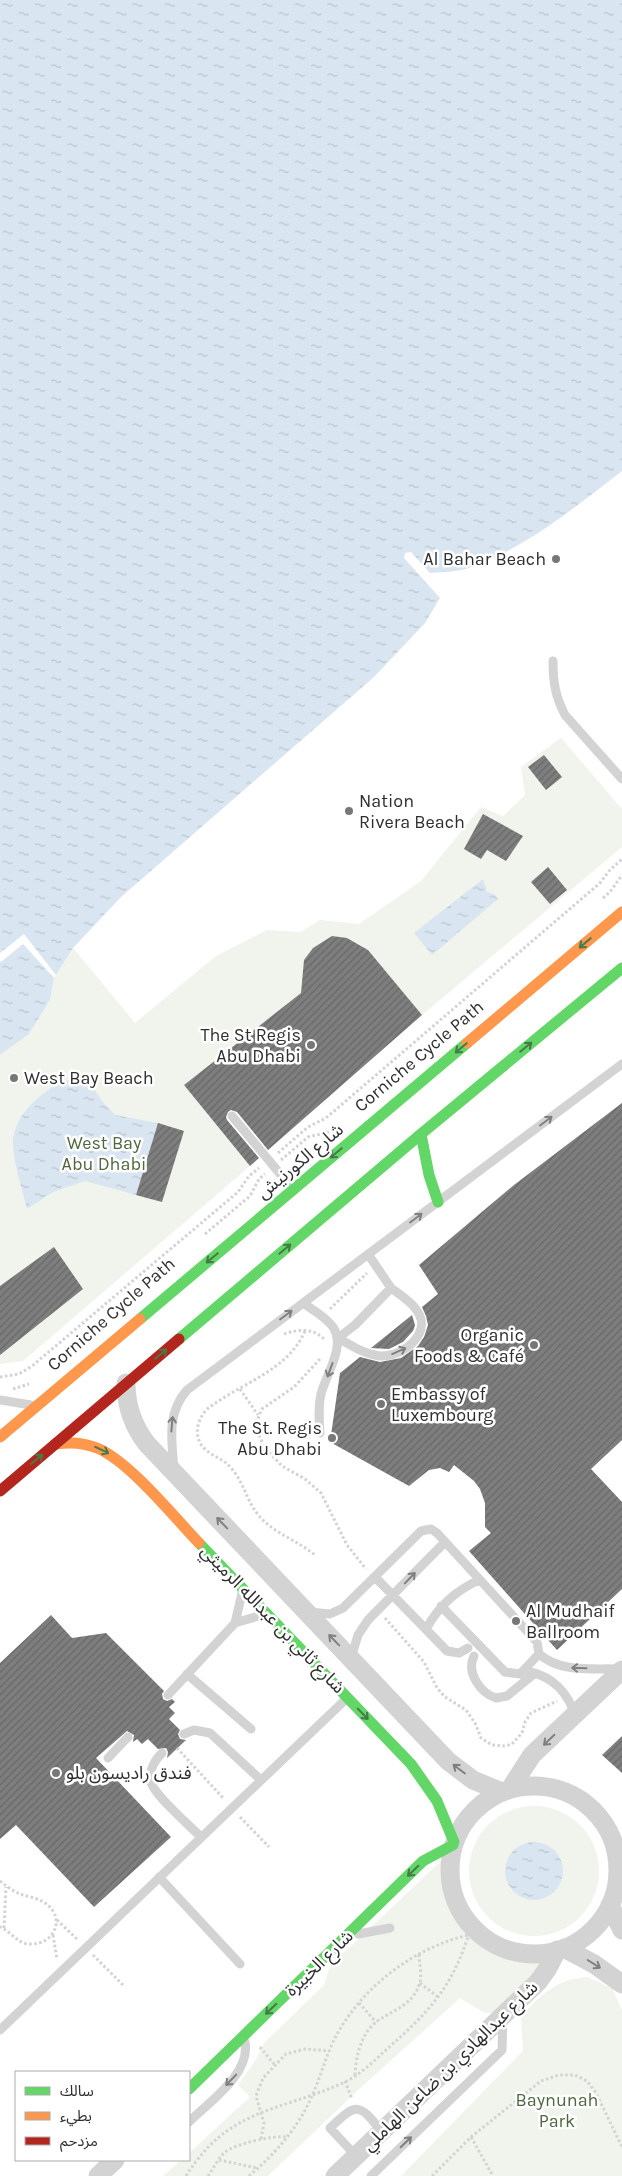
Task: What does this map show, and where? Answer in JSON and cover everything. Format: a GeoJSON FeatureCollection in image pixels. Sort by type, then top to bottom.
{"type":"FeatureCollection","features":[{"type":"Feature","properties":{"kind":"main road","name":"شارع الكورنيش"},"geometry":{"type":"LineString","coordinates":[[0,1437],[622,912]]}},
{"type":"Feature","properties":{"kind":"main road"},"geometry":{"type":"LineString","coordinates":[[0,1491],[421,1134],[620,971]]}},
{"type":"Feature","properties":{"kind":"main road"},"geometry":{"type":"LineString","coordinates":[[421,1134],[427,1168],[438,1202]]}},
{"type":"Feature","properties":{"kind":"main road","name":"شارع ثاني بن عبدالله الرميثي"},"geometry":{"type":"LineString","coordinates":[[55,1444],[74,1442],[93,1445],[118,1459],[423,1778],[442,1809],[454,1843]]}},
{"type":"Feature","properties":{"kind":"main road","name":"شارع الخبيرة"},"geometry":{"type":"LineString","coordinates":[[190,2088],[423,1861],[454,1843]]}},
{"type":"Feature","properties":{"kind":"street","name":"شارع ثاني بن عبدالله الرميثي"},"geometry":{"type":"LineString","coordinates":[[126,1383],[127,1403],[134,1424],[147,1444],[174,1473],[448,1761],[473,1780],[506,1790]]}},
{"type":"Feature","properties":{"kind":"street"},"geometry":{"type":"LineString","coordinates":[[506,1790],[532,1756],[622,1670]]}},
{"type":"Feature","properties":{"kind":"street"},"geometry":{"type":"LineString","coordinates":[[615,1901],[591,1931],[561,1949],[527,1953],[512,1950],[471,1931],[452,1889],[450,1859],[454,1843],[468,1817],[478,1807],[506,1790],[525,1786],[556,1789],[585,1803],[596,1813],[613,1840],[617,1855],[618,1871],[615,1901],[622,1930]]}},
{"type":"Feature","properties":{"kind":"street"},"geometry":{"type":"LineString","coordinates":[[561,1949],[594,1964],[622,1984]]}},
{"type":"Feature","properties":{"kind":"street","name":"شارع عبدالهادي بن ضاعن الهاملي"},"geometry":{"type":"LineString","coordinates":[[335,2176],[538,1982],[561,1949]]}},
{"type":"Feature","properties":{"kind":"street"},"geometry":{"type":"LineString","coordinates":[[98,2176],[115,2161]]}},
{"type":"Feature","properties":{"kind":"lane"},"geometry":{"type":"LineString","coordinates":[[553,661],[553,684],[558,702],[565,715],[622,779]]}},
{"type":"Feature","properties":{"kind":"lane"},"geometry":{"type":"LineString","coordinates":[[174,1473],[171,1428],[174,1412],[181,1397],[196,1383],[622,1064]]}},
{"type":"Feature","properties":{"kind":"lane"},"geometry":{"type":"LineString","coordinates":[[232,1116],[293,1190]]}},
{"type":"Feature","properties":{"kind":"lane"},"geometry":{"type":"LineString","coordinates":[[338,1338],[366,1353],[380,1356],[398,1352],[413,1342],[420,1333],[421,1324],[416,1308],[391,1288],[368,1254]]}},
{"type":"Feature","properties":{"kind":"lane"},"geometry":{"type":"LineString","coordinates":[[338,1338],[355,1325],[391,1288]]}},
{"type":"Feature","properties":{"kind":"lane"},"geometry":{"type":"LineString","coordinates":[[303,1303],[327,1320],[334,1328],[338,1338],[331,1370],[320,1400],[320,1432]]}},
{"type":"Feature","properties":{"kind":"lane"},"geometry":{"type":"LineString","coordinates":[[0,1400],[36,1406]]}},
{"type":"Feature","properties":{"kind":"lane"},"geometry":{"type":"LineString","coordinates":[[307,1612],[323,1614],[337,1611],[348,1603],[422,1531],[428,1529],[435,1531],[537,1642],[539,1654],[550,1662],[565,1667],[622,1670]]}},
{"type":"Feature","properties":{"kind":"lane"},"geometry":{"type":"LineString","coordinates":[[351,1658],[362,1627],[445,1542]]}},
{"type":"Feature","properties":{"kind":"lane"},"geometry":{"type":"LineString","coordinates":[[375,1576],[447,1651],[459,1653],[468,1648]]}},
{"type":"Feature","properties":{"kind":"lane"},"geometry":{"type":"LineString","coordinates":[[426,1629],[441,1606],[465,1586],[479,1580]]}},
{"type":"Feature","properties":{"kind":"lane"},"geometry":{"type":"LineString","coordinates":[[235,1623],[242,1588]]}},
{"type":"Feature","properties":{"kind":"lane"},"geometry":{"type":"LineString","coordinates":[[441,1606],[501,1669],[515,1675],[525,1671],[539,1654]]}},
{"type":"Feature","properties":{"kind":"lane"},"geometry":{"type":"LineString","coordinates":[[168,1695],[235,1623],[267,1614]]}},
{"type":"Feature","properties":{"kind":"lane"},"geometry":{"type":"LineString","coordinates":[[474,1656],[471,1666],[474,1676],[481,1688],[496,1698],[507,1696],[535,1673]]}},
{"type":"Feature","properties":{"kind":"lane"},"geometry":{"type":"LineString","coordinates":[[525,1671],[535,1673],[561,1689],[572,1706],[575,1715]]}},
{"type":"Feature","properties":{"kind":"lane"},"geometry":{"type":"LineString","coordinates":[[188,1674],[251,1729]]}},
{"type":"Feature","properties":{"kind":"lane"},"geometry":{"type":"LineString","coordinates":[[0,2030],[347,1697]]}},
{"type":"Feature","properties":{"kind":"lane"},"geometry":{"type":"LineString","coordinates":[[184,1734],[194,1730],[210,1733],[261,1780]]}},
{"type":"Feature","properties":{"kind":"lane"},"geometry":{"type":"LineString","coordinates":[[108,1758],[128,1737]]}},
{"type":"Feature","properties":{"kind":"lane"},"geometry":{"type":"LineString","coordinates":[[162,1753],[152,1768],[150,1776],[153,1788],[201,1837]]}},
{"type":"Feature","properties":{"kind":"lane"},"geometry":{"type":"LineString","coordinates":[[160,1877],[240,1964]]}},
{"type":"Feature","properties":{"kind":"lane"},"geometry":{"type":"LineString","coordinates":[[347,1936],[390,1928]]}},
{"type":"Feature","properties":{"kind":"lane"},"geometry":{"type":"LineString","coordinates":[[371,2176],[502,2050],[503,2016]]}},
{"type":"Feature","properties":{"kind":"lane"},"geometry":{"type":"LineString","coordinates":[[190,2121],[240,2072],[246,2054],[243,2036]]}},
{"type":"Feature","properties":{"kind":"lane"},"geometry":{"type":"LineString","coordinates":[[356,2156],[330,2128],[346,2112],[355,2109],[365,2112],[382,2132]]}},
{"type":"Feature","properties":{"kind":"path"},"geometry":{"type":"LineString","coordinates":[[204,1234],[250,1196],[259,1179],[271,1163],[308,1126],[326,1118],[600,884],[609,871],[622,860]]}},
{"type":"Feature","properties":{"kind":"path"},"geometry":{"type":"LineString","coordinates":[[596,904],[610,892],[622,875]]}},
{"type":"Feature","properties":{"kind":"path"},"geometry":{"type":"LineString","coordinates":[[0,1377],[19,1374],[32,1366],[238,1192],[249,1176],[308,1137],[330,1132]]}},
{"type":"Feature","properties":{"kind":"path"},"geometry":{"type":"LineString","coordinates":[[282,1334],[297,1330],[305,1331],[318,1334],[325,1342]]}},
{"type":"Feature","properties":{"kind":"path"},"geometry":{"type":"LineString","coordinates":[[305,1331],[299,1345],[288,1357],[211,1406],[201,1416],[197,1430],[200,1442],[207,1452],[220,1458],[233,1469],[242,1482],[250,1503],[260,1517],[316,1556]]}},
{"type":"Feature","properties":{"kind":"path"},"geometry":{"type":"LineString","coordinates":[[324,1353],[303,1379],[262,1409],[258,1415],[257,1431],[265,1448],[282,1466],[305,1479],[321,1493],[347,1545],[364,1567],[375,1576]]}},
{"type":"Feature","properties":{"kind":"path","name":"Corniche Cycle Path"},"geometry":{"type":"LineString","coordinates":[[8,1389],[22,1387],[32,1382]]}},
{"type":"Feature","properties":{"kind":"path"},"geometry":{"type":"LineString","coordinates":[[240,1388],[258,1415]]}},
{"type":"Feature","properties":{"kind":"path"},"geometry":{"type":"LineString","coordinates":[[0,1881],[19,1893],[45,1903],[51,1908],[58,1925],[53,1935],[43,1941],[30,1944],[22,1943],[2,1928],[6,1886]]}},
{"type":"Feature","properties":{"kind":"path"},"geometry":{"type":"LineString","coordinates":[[249,2176],[288,2137],[313,2094],[329,2051],[345,2020],[359,2003],[387,1976],[419,1954],[471,1931]]}},
{"type":"Feature","properties":{"kind":"path"},"geometry":{"type":"LineString","coordinates":[[186,2176],[201,2156],[226,2131],[262,2111],[313,2094],[355,2076],[414,2024],[438,1997],[454,1972],[471,1931]]}},
{"type":"Feature","properties":{"kind":"path"},"geometry":{"type":"LineString","coordinates":[[51,1964],[58,1958],[53,1935]]}},
{"type":"Feature","properties":{"kind":"path"},"geometry":{"type":"LineString","coordinates":[[355,2076],[358,2051],[366,2033],[376,2022],[412,1998],[420,1983],[419,1954]]}},
{"type":"Feature","properties":{"kind":"path"},"geometry":{"type":"LineString","coordinates":[[420,1983],[438,1997]]}},
{"type":"Feature","properties":{"kind":"path"},"geometry":{"type":"LineString","coordinates":[[359,2003],[376,2022]]}},
{"type":"Feature","properties":{"kind":"path"},"geometry":{"type":"LineString","coordinates":[[260,2140],[264,2123],[256,2096],[263,2078],[280,2058],[296,2050],[329,2051]]}},
{"type":"Feature","properties":{"kind":"path"},"geometry":{"type":"LineString","coordinates":[[432,2176],[471,2138],[541,2081],[559,2075],[574,2075],[588,2081],[596,2093],[622,2147]]}},
{"type":"Feature","properties":{"kind":"path"},"geometry":{"type":"LineString","coordinates":[[345,2081],[355,2109]]}},
{"type":"Feature","properties":{"kind":"path"},"geometry":{"type":"LineString","coordinates":[[208,2176],[229,2149],[274,2136],[288,2137]]}},
{"type":"Feature","properties":{"kind":"path"},"geometry":{"type":"LineString","coordinates":[[471,2138],[493,2176]]}},
{"type":"Feature","properties":{"kind":"path"},"geometry":{"type":"LineString","coordinates":[[219,2160],[258,2168]]}},
{"type":"Feature","properties":{"kind":"green space","name":"West Bay Abu Dhabi"},"geometry":{"type":"Polygon","coordinates":[[[561,738],[622,809],[622,847],[422,1015],[367,949],[347,938],[332,936],[313,948],[304,960],[301,993],[184,1085],[250,1166],[23,1361],[0,1364],[0,1055],[29,1034],[50,1000],[54,978],[73,948],[135,1023],[216,956],[267,930],[301,932],[320,920],[359,924],[421,881],[481,807],[503,816],[525,795],[521,767],[561,738]]]}},
{"type":"Feature","properties":{"kind":"green space"},"geometry":{"type":"Polygon","coordinates":[[[534,1806],[547,1807],[559,1811],[580,1825],[594,1846],[598,1858],[598,1884],[594,1896],[580,1917],[559,1931],[547,1935],[534,1936],[521,1935],[509,1931],[488,1917],[474,1896],[470,1884],[469,1871],[470,1858],[474,1846],[488,1825],[509,1811],[521,1807],[534,1806]]]}},
{"type":"Feature","properties":{"kind":"green space"},"geometry":{"type":"Polygon","coordinates":[[[443,1859],[444,1873],[451,1901],[463,1927],[472,1938],[496,1954],[545,1965],[496,2013],[485,2013],[460,1998],[357,2091],[268,2176],[163,2176],[180,2161],[190,2161],[190,2152],[250,2097],[238,2085],[256,2060],[264,2043],[324,1985],[330,1966],[443,1859]]]}},
{"type":"Feature","properties":{"kind":"green space","name":"Baynunah Park"},"geometry":{"type":"Polygon","coordinates":[[[587,1977],[612,1988],[622,2010],[622,2176],[401,2176],[523,2051],[521,2016],[550,1989],[566,1981],[587,1977]]]}},
{"type":"Feature","properties":{"kind":"water"},"geometry":{"type":"Polygon","coordinates":[[[0,0],[622,0],[622,471],[549,526],[490,560],[469,568],[430,573],[411,552],[405,553],[404,558],[440,598],[425,623],[374,677],[121,897],[73,948],[54,978],[50,1000],[29,1034],[0,1055],[0,0]]]}},
{"type":"Feature","properties":{"kind":"water"},"geometry":{"type":"Polygon","coordinates":[[[483,879],[487,892],[495,895],[498,899],[432,955],[414,933],[483,879]]]}},
{"type":"Feature","properties":{"kind":"water"},"geometry":{"type":"Polygon","coordinates":[[[78,1077],[87,1079],[102,1101],[115,1115],[158,1123],[136,1195],[85,1181],[53,1192],[27,1209],[14,1153],[14,1133],[26,1111],[45,1092],[67,1080],[78,1077]]]}},
{"type":"Feature","properties":{"kind":"water"},"geometry":{"type":"Polygon","coordinates":[[[534,1842],[545,1844],[555,1850],[561,1860],[563,1871],[561,1882],[555,1892],[545,1898],[534,1900],[523,1898],[513,1892],[507,1882],[505,1871],[507,1860],[513,1850],[523,1844],[534,1842]]]}},
{"type":"Feature","properties":{"kind":"pier"},"geometry":{"type":"Polygon","coordinates":[[[24,934],[56,975],[54,978],[23,944],[0,961],[0,953],[24,934]]]}},
{"type":"Feature","properties":{"kind":"building"},"geometry":{"type":"Polygon","coordinates":[[[544,755],[562,777],[546,790],[528,767],[544,755]]]}},
{"type":"Feature","properties":{"kind":"building"},"geometry":{"type":"Polygon","coordinates":[[[483,814],[523,836],[506,861],[487,850],[481,859],[464,849],[483,814]]]}},
{"type":"Feature","properties":{"kind":"building"},"geometry":{"type":"Polygon","coordinates":[[[548,867],[567,890],[550,904],[531,882],[548,867]]]}},
{"type":"Feature","properties":{"kind":"building","name":"The St Regis Abu Dhabi"},"geometry":{"type":"Polygon","coordinates":[[[332,936],[347,938],[368,950],[422,1015],[268,1150],[237,1112],[231,1110],[228,1112],[227,1120],[259,1158],[250,1166],[184,1085],[301,993],[304,960],[313,948],[332,936]]]}},
{"type":"Feature","properties":{"kind":"building"},"geometry":{"type":"Polygon","coordinates":[[[622,1103],[622,1440],[591,1469],[622,1502],[622,1589],[557,1650],[469,1551],[491,1533],[485,1527],[485,1503],[480,1489],[474,1481],[454,1465],[449,1472],[440,1468],[429,1470],[409,1486],[330,1442],[340,1373],[360,1357],[380,1362],[401,1358],[418,1346],[424,1337],[428,1325],[422,1307],[438,1294],[419,1265],[514,1185],[622,1103]]]}},
{"type":"Feature","properties":{"kind":"building"},"geometry":{"type":"Polygon","coordinates":[[[158,1123],[184,1131],[162,1202],[136,1195],[158,1123]]]}},
{"type":"Feature","properties":{"kind":"building"},"geometry":{"type":"Polygon","coordinates":[[[54,1247],[83,1289],[0,1355],[0,1286],[54,1247]]]}},
{"type":"Feature","properties":{"kind":"building"},"geometry":{"type":"Polygon","coordinates":[[[412,1315],[415,1325],[413,1331],[403,1342],[389,1349],[371,1348],[412,1315]]]}},
{"type":"Feature","properties":{"kind":"building","name":"فندق راديسون بلو"},"geometry":{"type":"Polygon","coordinates":[[[51,1615],[72,1638],[106,1633],[164,1691],[162,1694],[163,1699],[167,1701],[172,1699],[175,1702],[169,1707],[175,1713],[169,1719],[180,1730],[178,1734],[180,1739],[186,1740],[167,1758],[168,1752],[166,1748],[158,1749],[148,1739],[142,1744],[137,1739],[133,1742],[134,1735],[127,1731],[96,1758],[171,1837],[94,1907],[16,1825],[0,1839],[0,1663],[51,1615]]]}},
{"type":"Feature","properties":{"kind":"building"},"geometry":{"type":"Polygon","coordinates":[[[622,1736],[622,1773],[602,1755],[622,1736]]]}},
{"type":"Feature","properties":{"kind":"traffic: fast"},"geometry":{"type":"LineString","coordinates":[[179,1339],[421,1134],[622,968]]}},
{"type":"Feature","properties":{"kind":"traffic: fast"},"geometry":{"type":"LineString","coordinates":[[140,1319],[467,1043]]}},
{"type":"Feature","properties":{"kind":"traffic: fast"},"geometry":{"type":"LineString","coordinates":[[421,1134],[429,1175],[438,1202]]}},
{"type":"Feature","properties":{"kind":"traffic: fast"},"geometry":{"type":"LineString","coordinates":[[199,1543],[411,1764],[437,1801],[454,1842]]}},
{"type":"Feature","properties":{"kind":"traffic: fast"},"geometry":{"type":"LineString","coordinates":[[190,2088],[423,1861],[453,1845]]}},
{"type":"Feature","properties":{"kind":"traffic: slow"},"geometry":{"type":"LineString","coordinates":[[467,1043],[622,912]]}},
{"type":"Feature","properties":{"kind":"traffic: slow"},"geometry":{"type":"LineString","coordinates":[[0,1437],[140,1319]]}},
{"type":"Feature","properties":{"kind":"traffic: slow"},"geometry":{"type":"LineString","coordinates":[[55,1444],[81,1444],[97,1448],[110,1455],[137,1477],[199,1543]]}},
{"type":"Feature","properties":{"kind":"traffic: jam"},"geometry":{"type":"LineString","coordinates":[[0,1491],[179,1339]]}},
{"type":"Feature","properties":{"kind":"place","name":"Al Bahar Beach"},"geometry":{"type":"Point","coordinates":[556,559]}},
{"type":"Feature","properties":{"kind":"place","name":"Nation Rivera Beach"},"geometry":{"type":"Point","coordinates":[349,811]}},
{"type":"Feature","properties":{"kind":"place","name":"The St Regis Abu Dhabi"},"geometry":{"type":"Point","coordinates":[311,1045]}},
{"type":"Feature","properties":{"kind":"place","name":"West Bay Beach"},"geometry":{"type":"Point","coordinates":[14,1078]}},
{"type":"Feature","properties":{"kind":"place","name":"Organic Foods & Café"},"geometry":{"type":"Point","coordinates":[534,1345]}},
{"type":"Feature","properties":{"kind":"place","name":"Embassy of Luxembourg"},"geometry":{"type":"Point","coordinates":[381,1404]}},
{"type":"Feature","properties":{"kind":"place","name":"The St. Regis Abu Dhabi"},"geometry":{"type":"Point","coordinates":[332,1438]}},
{"type":"Feature","properties":{"kind":"place","name":"Al Mudhaif Ballroom"},"geometry":{"type":"Point","coordinates":[516,1621]}},
{"type":"Feature","properties":{"kind":"place","name":"فندق راديسون بلو"},"geometry":{"type":"Point","coordinates":[56,1773]}}]}
